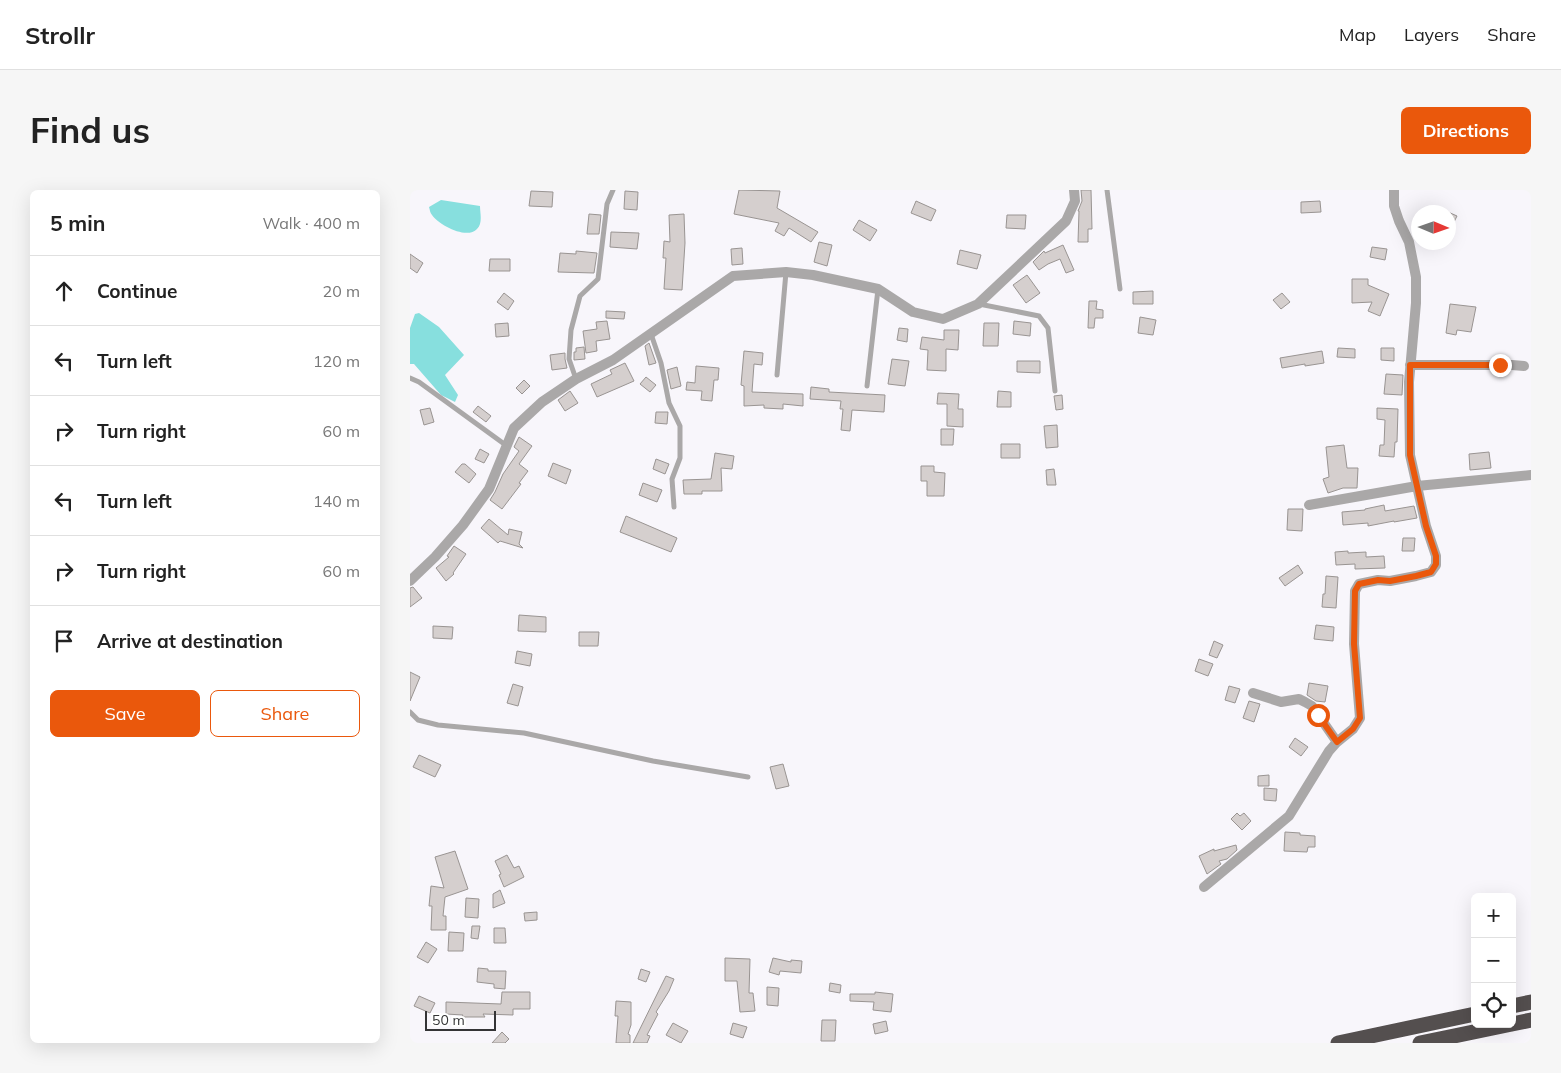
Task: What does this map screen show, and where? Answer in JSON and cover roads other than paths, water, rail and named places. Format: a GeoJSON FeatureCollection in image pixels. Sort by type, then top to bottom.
{"type":"FeatureCollection","features":[{"type":"Feature","properties":{"kind":"highway"},"geometry":{"type":"LineString","coordinates":[[1516,1005],[1531,1002]]}},
{"type":"Feature","properties":{"kind":"highway"},"geometry":{"type":"LineString","coordinates":[[1338,1043],[1471,1015]]}},
{"type":"Feature","properties":{"kind":"highway"},"geometry":{"type":"LineString","coordinates":[[1516,1023],[1531,1020]]}},
{"type":"Feature","properties":{"kind":"highway"},"geometry":{"type":"LineString","coordinates":[[1420,1043],[1493,1028]]}},
{"type":"Feature","properties":{"kind":"street"},"geometry":{"type":"LineString","coordinates":[[410,581],[435,557],[463,525],[488,489],[514,428],[542,402],[576,379],[613,360],[733,276],[786,272],[813,275],[878,289],[913,312],[943,319],[978,304],[1066,221],[1075,201],[1074,190]]}},
{"type":"Feature","properties":{"kind":"street"},"geometry":{"type":"LineString","coordinates":[[1204,887],[1289,816],[1329,751],[1353,729],[1360,718],[1354,644],[1355,591],[1359,584],[1416,576],[1431,572],[1436,564],[1436,556],[1426,526],[1410,455],[1410,365],[1416,303],[1416,277],[1409,242],[1398,221],[1394,206],[1394,190]]}},
{"type":"Feature","properties":{"kind":"street"},"geometry":{"type":"LineString","coordinates":[[1410,365],[1524,366]]}},
{"type":"Feature","properties":{"kind":"street"},"geometry":{"type":"LineString","coordinates":[[1308,505],[1417,486],[1531,475]]}},
{"type":"Feature","properties":{"kind":"street"},"geometry":{"type":"LineString","coordinates":[[1253,693],[1280,702],[1299,699],[1305,702],[1315,710],[1337,742]]}},
{"type":"Feature","properties":{"kind":"lane"},"geometry":{"type":"LineString","coordinates":[[576,379],[569,359],[571,330],[580,296],[598,279],[607,204],[612,190]]}},
{"type":"Feature","properties":{"kind":"lane"},"geometry":{"type":"LineString","coordinates":[[1107,190],[1120,289]]}},
{"type":"Feature","properties":{"kind":"lane"},"geometry":{"type":"LineString","coordinates":[[777,375],[786,272]]}},
{"type":"Feature","properties":{"kind":"lane"},"geometry":{"type":"LineString","coordinates":[[867,386],[878,289]]}},
{"type":"Feature","properties":{"kind":"lane"},"geometry":{"type":"LineString","coordinates":[[978,304],[1039,316],[1048,328],[1055,391]]}},
{"type":"Feature","properties":{"kind":"lane"},"geometry":{"type":"LineString","coordinates":[[651,334],[661,363],[669,404],[680,426],[680,458],[672,479],[674,507]]}},
{"type":"Feature","properties":{"kind":"lane"},"geometry":{"type":"LineString","coordinates":[[410,378],[419,382],[507,446]]}},
{"type":"Feature","properties":{"kind":"lane"},"geometry":{"type":"LineString","coordinates":[[410,712],[418,720],[438,725],[524,733],[653,761],[748,777]]}},
{"type":"Feature","properties":{"kind":"water"},"geometry":{"type":"Polygon","coordinates":[[[441,200],[480,206],[481,221],[479,227],[467,233],[453,230],[441,223],[431,214],[429,207],[441,200]]]}},
{"type":"Feature","properties":{"kind":"water"},"geometry":{"type":"Polygon","coordinates":[[[419,313],[439,327],[464,355],[445,375],[458,395],[455,402],[441,395],[414,364],[410,364],[410,328],[415,314],[419,313]]]}}]}
